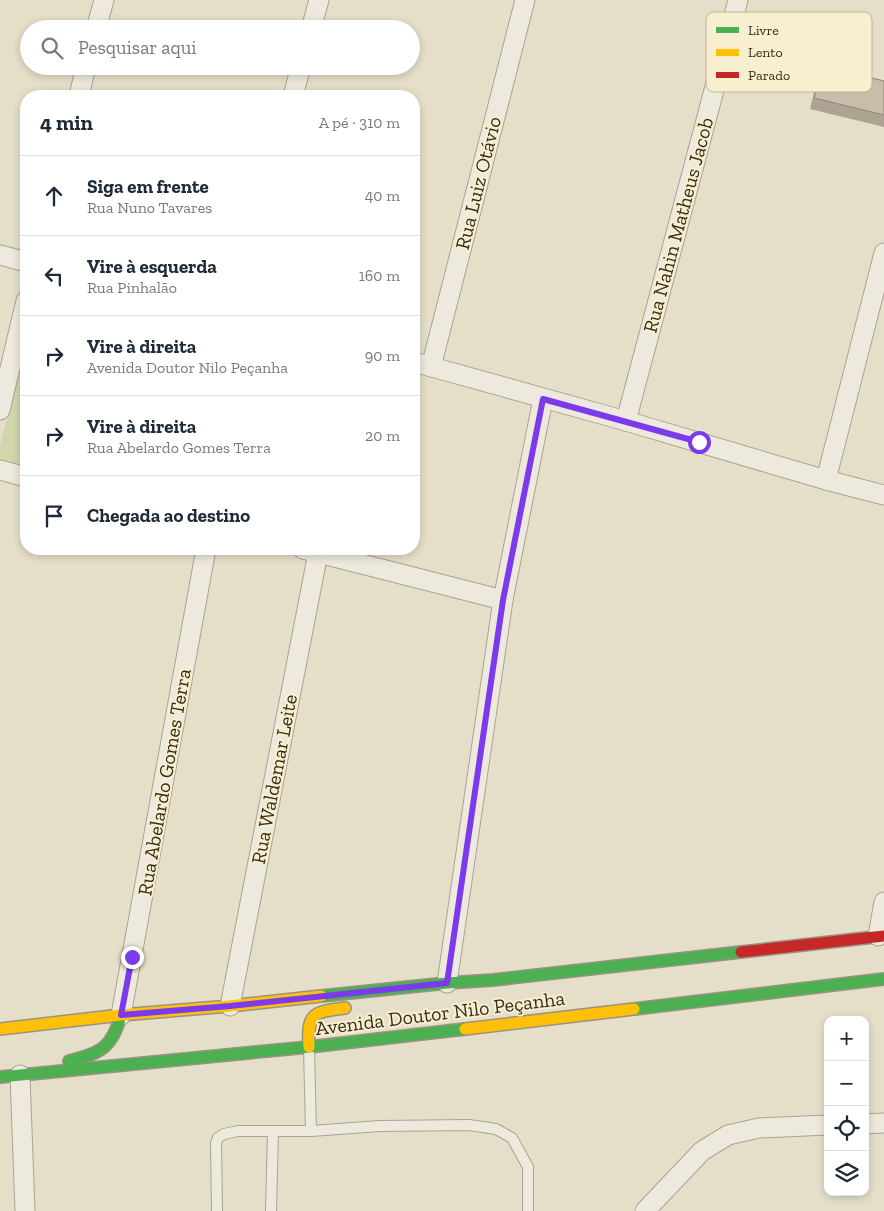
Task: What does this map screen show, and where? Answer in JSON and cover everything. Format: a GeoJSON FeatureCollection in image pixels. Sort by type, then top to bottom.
{"type":"FeatureCollection","features":[{"type":"Feature","properties":{"kind":"main road","name":"Avenida Doutor Nilo Peçanha"},"geometry":{"type":"LineString","coordinates":[[0,1028],[447,983],[494,980],[881,936]]}},
{"type":"Feature","properties":{"kind":"main road","name":"Avenida Doutor Nilo Peçanha"},"geometry":{"type":"LineString","coordinates":[[0,1077],[308,1047],[884,979]]}},
{"type":"Feature","properties":{"kind":"main road"},"geometry":{"type":"LineString","coordinates":[[410,997],[447,983]]}},
{"type":"Feature","properties":{"kind":"main road"},"geometry":{"type":"LineString","coordinates":[[308,1047],[308,1023],[311,1017],[319,1011],[356,1006]]}},
{"type":"Feature","properties":{"kind":"main road"},"geometry":{"type":"LineString","coordinates":[[20,1075],[90,1056],[102,1049],[113,1038],[121,1015]]}},
{"type":"Feature","properties":{"kind":"street"},"geometry":{"type":"LineString","coordinates":[[98,20],[104,0]]}},
{"type":"Feature","properties":{"kind":"street"},"geometry":{"type":"LineString","coordinates":[[313,20],[319,0]]}},
{"type":"Feature","properties":{"kind":"street","name":"Rua Luiz Otávio"},"geometry":{"type":"LineString","coordinates":[[423,365],[525,0]]}},
{"type":"Feature","properties":{"kind":"street"},"geometry":{"type":"LineString","coordinates":[[80,90],[84,75]]}},
{"type":"Feature","properties":{"kind":"street"},"geometry":{"type":"LineString","coordinates":[[295,90],[299,75]]}},
{"type":"Feature","properties":{"kind":"street","name":"Rua Nahin Matheus Jacob"},"geometry":{"type":"LineString","coordinates":[[626,421],[714,92]]}},
{"type":"Feature","properties":{"kind":"street"},"geometry":{"type":"LineString","coordinates":[[826,480],[884,253]]}},
{"type":"Feature","properties":{"kind":"street"},"geometry":{"type":"LineString","coordinates":[[0,255],[20,260]]}},
{"type":"Feature","properties":{"kind":"street"},"geometry":{"type":"LineString","coordinates":[[0,410],[20,326]]}},
{"type":"Feature","properties":{"kind":"street"},"geometry":{"type":"LineString","coordinates":[[423,365],[884,495]]}},
{"type":"Feature","properties":{"kind":"street"},"geometry":{"type":"LineString","coordinates":[[447,983],[503,600],[543,399]]}},
{"type":"Feature","properties":{"kind":"street"},"geometry":{"type":"LineString","coordinates":[[0,470],[20,475]]}},
{"type":"Feature","properties":{"kind":"street","name":"Rua Abelardo Gomes Terra"},"geometry":{"type":"LineString","coordinates":[[121,1015],[205,555]]}},
{"type":"Feature","properties":{"kind":"street","name":"Rua Waldemar Leite"},"geometry":{"type":"LineString","coordinates":[[230,1006],[309,555]]}},
{"type":"Feature","properties":{"kind":"street"},"geometry":{"type":"LineString","coordinates":[[326,555],[503,600]]}},
{"type":"Feature","properties":{"kind":"street"},"geometry":{"type":"LineString","coordinates":[[881,936],[884,902]]}},
{"type":"Feature","properties":{"kind":"street"},"geometry":{"type":"LineString","coordinates":[[20,1075],[25,1211]]}},
{"type":"Feature","properties":{"kind":"street"},"geometry":{"type":"LineString","coordinates":[[869,1124],[884,1123]]}},
{"type":"Feature","properties":{"kind":"street"},"geometry":{"type":"LineString","coordinates":[[645,1211],[702,1151],[728,1135],[759,1128],[824,1125]]}},
{"type":"Feature","properties":{"kind":"lane"},"geometry":{"type":"LineString","coordinates":[[308,1047],[311,1131]]}},
{"type":"Feature","properties":{"kind":"lane"},"geometry":{"type":"LineString","coordinates":[[217,1211],[216,1143],[218,1138],[224,1134],[238,1131],[311,1131],[380,1126],[469,1125],[496,1129],[512,1138],[528,1167],[528,1211]]}},
{"type":"Feature","properties":{"kind":"lane"},"geometry":{"type":"LineString","coordinates":[[271,1211],[273,1131]]}},
{"type":"Feature","properties":{"kind":"green space"},"geometry":{"type":"Polygon","coordinates":[[[20,365],[20,468],[0,463],[0,446],[20,365]]]}},
{"type":"Feature","properties":{"kind":"building"},"geometry":{"type":"Polygon","coordinates":[[[872,78],[884,81],[884,115],[814,98],[816,92],[872,92],[872,78]]]}},
{"type":"Feature","properties":{"kind":"traffic: fast"},"geometry":{"type":"LineString","coordinates":[[321,996],[493,980],[741,952]]}},
{"type":"Feature","properties":{"kind":"traffic: fast"},"geometry":{"type":"LineString","coordinates":[[634,1009],[884,979]]}},
{"type":"Feature","properties":{"kind":"traffic: fast"},"geometry":{"type":"LineString","coordinates":[[69,1061],[97,1052],[104,1047],[114,1035],[121,1015]]}},
{"type":"Feature","properties":{"kind":"traffic: fast"},"geometry":{"type":"LineString","coordinates":[[0,1077],[309,1047],[465,1029]]}},
{"type":"Feature","properties":{"kind":"traffic: slow"},"geometry":{"type":"LineString","coordinates":[[0,1029],[121,1015],[321,996]]}},
{"type":"Feature","properties":{"kind":"traffic: slow"},"geometry":{"type":"LineString","coordinates":[[309,1047],[309,1027],[314,1016],[326,1011],[345,1008]]}},
{"type":"Feature","properties":{"kind":"traffic: slow"},"geometry":{"type":"LineString","coordinates":[[465,1029],[634,1009]]}},
{"type":"Feature","properties":{"kind":"traffic: jam"},"geometry":{"type":"LineString","coordinates":[[741,952],[884,936]]}},
{"type":"Feature","properties":{"kind":"route"},"geometry":{"type":"LineString","coordinates":[[132,957],[121,1015],[230,1006],[447,983],[503,600],[543,399],[699,442]]}}]}
